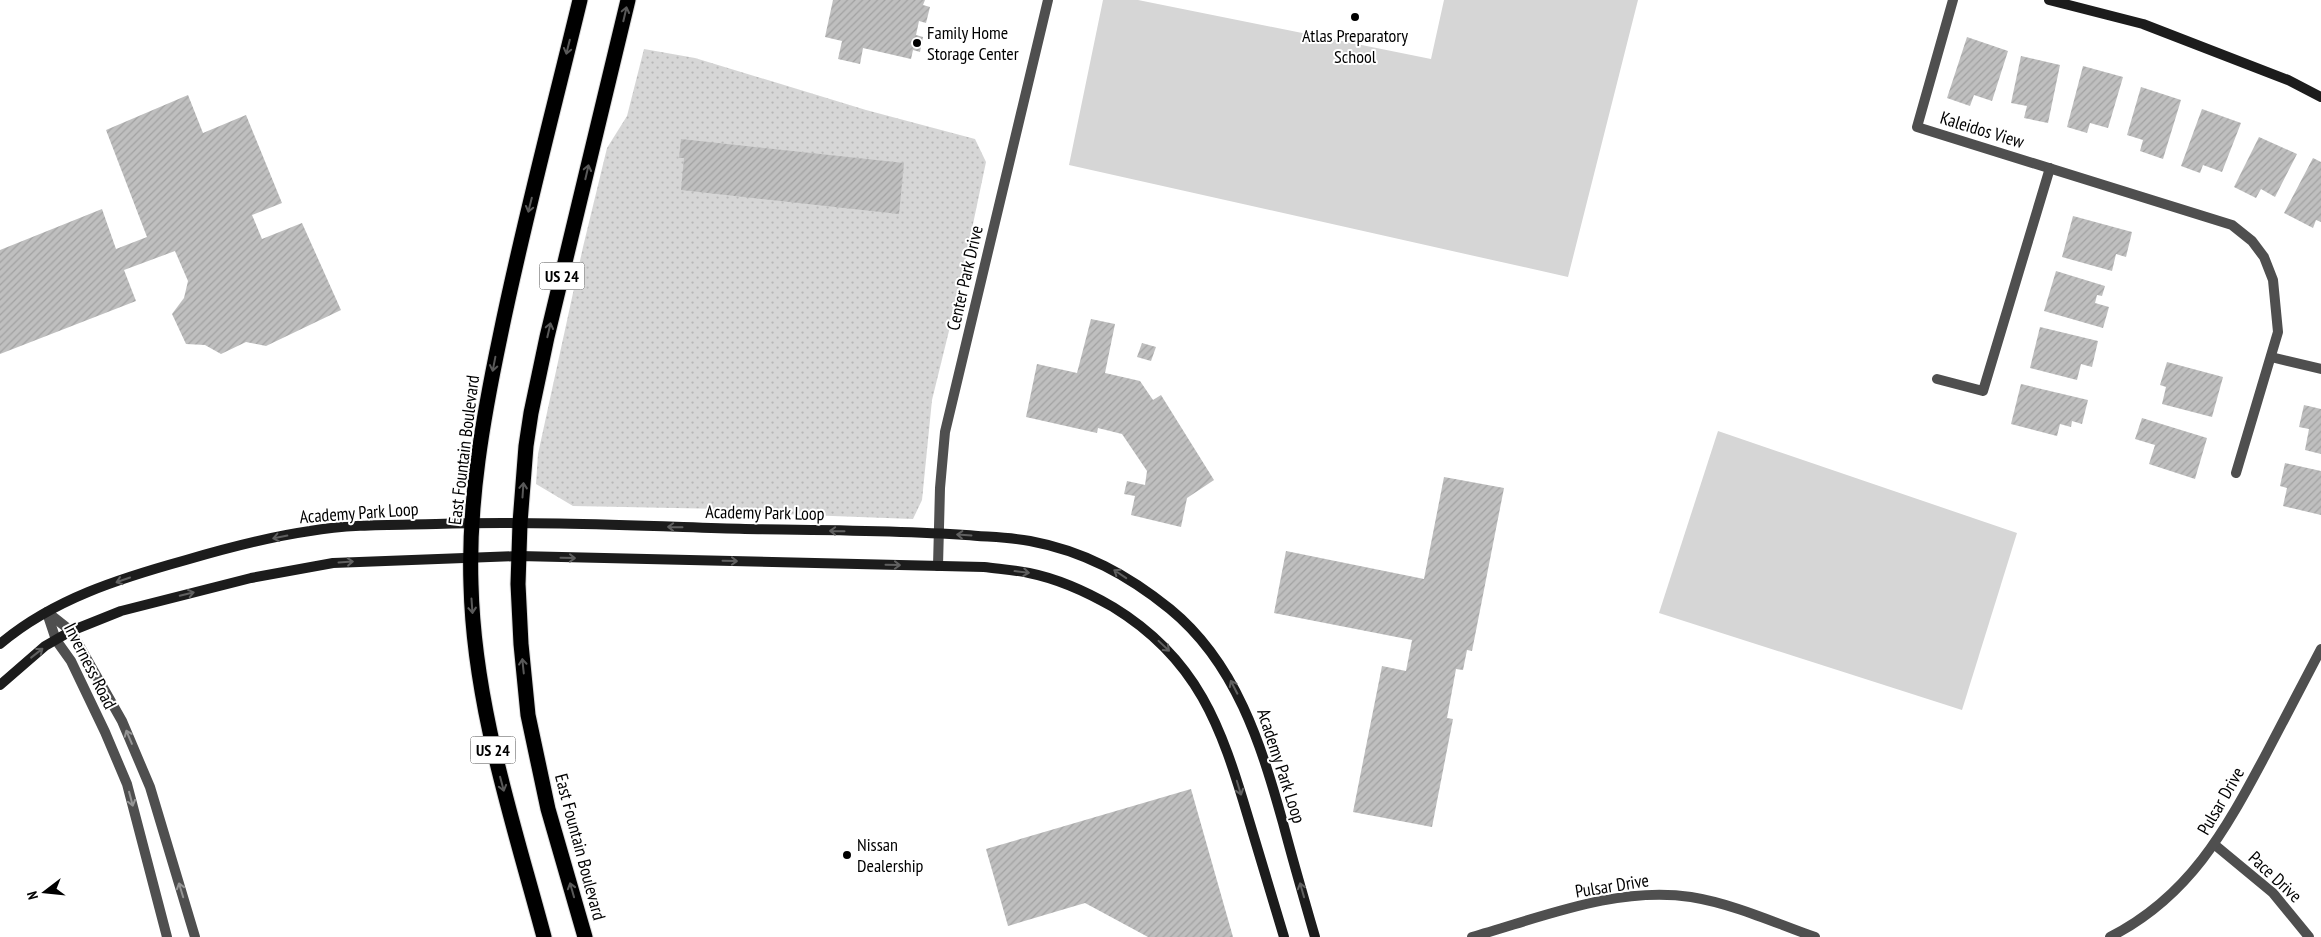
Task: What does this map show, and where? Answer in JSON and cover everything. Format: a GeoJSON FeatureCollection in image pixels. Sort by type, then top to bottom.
{"type":"FeatureCollection","features":[{"type":"Feature","properties":{"kind":"highway","name":"East Fountain Boulevard"},"geometry":{"type":"LineString","coordinates":[[544,937],[494,752],[484,705],[470,584],[473,523],[481,441],[510,286],[580,0]]}},
{"type":"Feature","properties":{"kind":"highway","name":"East Fountain Boulevard"},"geometry":{"type":"LineString","coordinates":[[585,937],[548,808],[528,715],[521,644],[518,584],[520,523],[526,446],[531,413],[547,337],[628,0]]}},
{"type":"Feature","properties":{"kind":"street","name":"Center Park Drive"},"geometry":{"type":"LineString","coordinates":[[938,566],[938,533],[945,432],[1048,0]]}},
{"type":"Feature","properties":{"kind":"street","name":"Kaleidos View"},"geometry":{"type":"LineString","coordinates":[[1953,0],[1917,127],[2050,168]]}},
{"type":"Feature","properties":{"kind":"street"},"geometry":{"type":"LineString","coordinates":[[2049,0],[2143,24],[2288,80],[2321,97]]}},
{"type":"Feature","properties":{"kind":"street"},"geometry":{"type":"LineString","coordinates":[[1937,379],[1983,391],[2050,168],[2232,225],[2252,241],[2264,257],[2273,280],[2278,332],[2236,473]]}},
{"type":"Feature","properties":{"kind":"street"},"geometry":{"type":"LineString","coordinates":[[2271,357],[2321,369]]}},
{"type":"Feature","properties":{"kind":"street","name":"Academy Park Loop"},"geometry":{"type":"LineString","coordinates":[[0,644],[46,612],[88,592],[158,568],[267,539],[311,530],[360,526],[520,523],[938,533],[1028,540],[1070,552],[1112,568],[1170,610],[1193,630],[1230,679],[1246,709],[1262,749],[1315,937]]}},
{"type":"Feature","properties":{"kind":"street"},"geometry":{"type":"LineString","coordinates":[[0,685],[28,659],[56,640],[121,611],[260,576],[333,563],[519,556],[984,567],[1029,573],[1068,584],[1129,617],[1172,654],[1208,706],[1225,742],[1284,937]]}},
{"type":"Feature","properties":{"kind":"street","name":"Inverness Road"},"geometry":{"type":"LineString","coordinates":[[46,612],[71,632],[122,721],[150,787],[195,937]]}},
{"type":"Feature","properties":{"kind":"street","name":"Inverness Road"},"geometry":{"type":"LineString","coordinates":[[46,612],[56,640],[71,661],[128,784],[167,937]]}},
{"type":"Feature","properties":{"kind":"street","name":"Pulsar Drive"},"geometry":{"type":"LineString","coordinates":[[2110,937],[2160,904],[2184,882],[2215,846],[2234,815],[2321,649]]}},
{"type":"Feature","properties":{"kind":"street","name":"Pace Drive"},"geometry":{"type":"LineString","coordinates":[[2215,846],[2273,893],[2308,937]]}},
{"type":"Feature","properties":{"kind":"street","name":"Pulsar Drive"},"geometry":{"type":"LineString","coordinates":[[1472,937],[1590,903],[1629,896],[1660,894],[1692,897],[1716,903],[1815,937]]}},
{"type":"Feature","properties":{"kind":"shaded area"},"geometry":{"type":"Polygon","coordinates":[[[1103,0],[1138,0],[1431,59],[1444,0],[1638,0],[1568,277],[1069,165],[1103,0]]]}},
{"type":"Feature","properties":{"kind":"shaded area"},"geometry":{"type":"Polygon","coordinates":[[[644,49],[695,58],[866,110],[975,139],[986,162],[960,286],[932,400],[922,500],[913,519],[779,514],[725,509],[573,506],[536,484],[538,454],[583,247],[607,148],[627,116],[644,49]]]}},
{"type":"Feature","properties":{"kind":"shaded area"},"geometry":{"type":"Polygon","coordinates":[[[1718,431],[2017,533],[1962,710],[1659,613],[1718,431]]]}},
{"type":"Feature","properties":{"kind":"building"},"geometry":{"type":"Polygon","coordinates":[[[833,0],[925,0],[923,5],[930,7],[926,23],[919,21],[916,35],[923,37],[920,52],[913,50],[911,59],[863,48],[860,64],[838,59],[842,41],[825,37],[833,0]]]}},
{"type":"Feature","properties":{"kind":"building"},"geometry":{"type":"Polygon","coordinates":[[[1967,37],[2008,51],[1992,101],[1974,95],[1970,106],[1947,98],[1967,37]]]}},
{"type":"Feature","properties":{"kind":"building"},"geometry":{"type":"Polygon","coordinates":[[[2021,56],[2060,65],[2048,123],[2024,118],[2027,106],[2011,103],[2021,56]]]}},
{"type":"Feature","properties":{"kind":"building"},"geometry":{"type":"Polygon","coordinates":[[[2083,66],[2123,77],[2108,128],[2090,123],[2087,133],[2067,127],[2083,66]]]}},
{"type":"Feature","properties":{"kind":"building"},"geometry":{"type":"Polygon","coordinates":[[[2141,87],[2181,100],[2163,159],[2140,151],[2143,140],[2127,135],[2141,87]]]}},
{"type":"Feature","properties":{"kind":"building"},"geometry":{"type":"Polygon","coordinates":[[[188,95],[203,133],[246,115],[282,203],[252,215],[262,239],[302,223],[341,310],[266,346],[246,342],[221,354],[205,345],[186,344],[172,314],[184,298],[188,281],[175,251],[124,270],[136,301],[0,354],[0,250],[102,209],[116,249],[147,237],[106,130],[188,95]]]}},
{"type":"Feature","properties":{"kind":"building"},"geometry":{"type":"Polygon","coordinates":[[[2202,109],[2241,123],[2222,172],[2203,165],[2200,173],[2181,166],[2202,109]]]}},
{"type":"Feature","properties":{"kind":"building"},"geometry":{"type":"Polygon","coordinates":[[[2259,137],[2297,154],[2275,197],[2261,189],[2256,198],[2234,187],[2259,137]]]}},
{"type":"Feature","properties":{"kind":"building"},"geometry":{"type":"Polygon","coordinates":[[[681,139],[904,163],[899,214],[681,190],[684,158],[679,158],[681,139]]]}},
{"type":"Feature","properties":{"kind":"building"},"geometry":{"type":"Polygon","coordinates":[[[2313,158],[2321,162],[2321,222],[2316,220],[2313,228],[2284,213],[2313,158]]]}},
{"type":"Feature","properties":{"kind":"building"},"geometry":{"type":"Polygon","coordinates":[[[2073,216],[2132,232],[2126,257],[2116,254],[2112,271],[2062,257],[2073,216]]]}},
{"type":"Feature","properties":{"kind":"building"},"geometry":{"type":"Polygon","coordinates":[[[2056,271],[2105,286],[2102,296],[2097,295],[2095,303],[2109,307],[2103,328],[2044,311],[2056,271]]]}},
{"type":"Feature","properties":{"kind":"building"},"geometry":{"type":"Polygon","coordinates":[[[1091,319],[1115,324],[1105,373],[1140,381],[1153,400],[1161,395],[1214,480],[1187,498],[1181,527],[1131,515],[1135,496],[1124,494],[1127,481],[1145,485],[1147,471],[1122,434],[1098,428],[1097,433],[1026,417],[1037,364],[1077,373],[1091,319]]]}},
{"type":"Feature","properties":{"kind":"building"},"geometry":{"type":"Polygon","coordinates":[[[2040,327],[2098,341],[2092,367],[2081,364],[2077,380],[2030,368],[2040,327]]]}},
{"type":"Feature","properties":{"kind":"building"},"geometry":{"type":"Polygon","coordinates":[[[1142,343],[1156,347],[1151,361],[1137,357],[1142,343]]]}},
{"type":"Feature","properties":{"kind":"building"},"geometry":{"type":"Polygon","coordinates":[[[2167,362],[2223,377],[2212,417],[2162,404],[2166,387],[2160,385],[2167,362]]]}},
{"type":"Feature","properties":{"kind":"building"},"geometry":{"type":"Polygon","coordinates":[[[2021,384],[2088,400],[2082,424],[2072,421],[2071,427],[2060,424],[2057,436],[2011,424],[2021,384]]]}},
{"type":"Feature","properties":{"kind":"building"},"geometry":{"type":"Polygon","coordinates":[[[2304,405],[2321,409],[2321,454],[2305,450],[2309,429],[2299,427],[2304,405]]]}},
{"type":"Feature","properties":{"kind":"building"},"geometry":{"type":"Polygon","coordinates":[[[2142,418],[2207,438],[2195,479],[2149,464],[2155,445],[2135,439],[2142,418]]]}},
{"type":"Feature","properties":{"kind":"building"},"geometry":{"type":"Polygon","coordinates":[[[2285,463],[2321,471],[2321,515],[2283,506],[2287,488],[2280,486],[2285,463]]]}},
{"type":"Feature","properties":{"kind":"building"},"geometry":{"type":"Polygon","coordinates":[[[1444,477],[1504,488],[1472,651],[1467,650],[1463,670],[1456,669],[1447,718],[1453,719],[1432,827],[1353,812],[1382,666],[1406,671],[1412,640],[1274,613],[1286,551],[1424,579],[1444,477]]]}},
{"type":"Feature","properties":{"kind":"building"},"geometry":{"type":"Polygon","coordinates":[[[1191,789],[1233,937],[1148,937],[1085,903],[1008,926],[986,849],[1191,789]]]}},
{"type":"Feature","properties":{"kind":"place","name":"Atlas Preparatory School"},"geometry":{"type":"Point","coordinates":[1355,17]}},
{"type":"Feature","properties":{"kind":"place","name":"Family Home Storage Center"},"geometry":{"type":"Point","coordinates":[917,43]}},
{"type":"Feature","properties":{"kind":"place","name":"Nissan Dealership"},"geometry":{"type":"Point","coordinates":[847,855]}}]}
